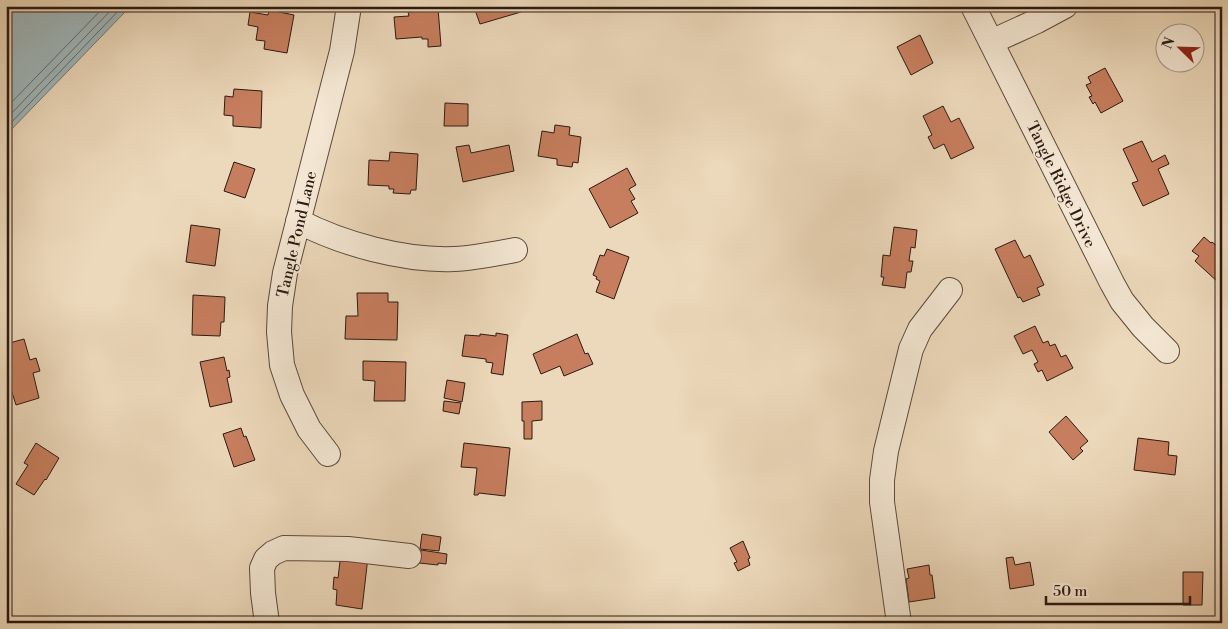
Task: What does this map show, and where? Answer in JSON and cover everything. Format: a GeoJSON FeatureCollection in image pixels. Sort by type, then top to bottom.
{"type":"FeatureCollection","features":[{"type":"Feature","properties":{"kind":"street","name":"Tangle Pond Lane"},"geometry":{"type":"LineString","coordinates":[[328,454],[309,429],[292,395],[282,365],[279,332],[280,306],[285,273],[342,51],[349,6]]}},
{"type":"Feature","properties":{"kind":"street","name":"Tangle Ridge Drive"},"geometry":{"type":"LineString","coordinates":[[973,6],[1122,301],[1143,327],[1167,351]]}},
{"type":"Feature","properties":{"kind":"street"},"geometry":{"type":"LineString","coordinates":[[991,42],[1065,6]]}},
{"type":"Feature","properties":{"kind":"street"},"geometry":{"type":"LineString","coordinates":[[298,221],[318,231],[346,241],[384,252],[422,258],[452,259],[480,257],[516,250]]}},
{"type":"Feature","properties":{"kind":"street"},"geometry":{"type":"LineString","coordinates":[[899,623],[882,502],[882,480],[886,451],[911,350],[920,329],[950,290]]}},
{"type":"Feature","properties":{"kind":"street"},"geometry":{"type":"LineString","coordinates":[[267,623],[262,593],[262,568],[266,559],[273,552],[284,548],[348,549],[409,556]]}},
{"type":"Feature","properties":{"kind":"water"},"geometry":{"type":"Polygon","coordinates":[[[6,6],[128,6],[126,11],[6,135],[6,6]]]}},
{"type":"Feature","properties":{"kind":"building"},"geometry":{"type":"Polygon","coordinates":[[[421,6],[431,6],[431,9],[438,8],[441,46],[428,47],[428,39],[422,39],[422,37],[396,39],[394,17],[409,16],[408,12],[421,11],[421,6]]]}},
{"type":"Feature","properties":{"kind":"building"},"geometry":{"type":"Polygon","coordinates":[[[520,6],[521,12],[480,24],[474,7],[520,6]]]}},
{"type":"Feature","properties":{"kind":"building"},"geometry":{"type":"Polygon","coordinates":[[[269,10],[294,15],[287,53],[264,49],[265,41],[256,40],[258,27],[248,25],[250,12],[268,15],[269,10]]]}},
{"type":"Feature","properties":{"kind":"building"},"geometry":{"type":"Polygon","coordinates":[[[920,35],[933,63],[911,75],[897,47],[920,35]]]}},
{"type":"Feature","properties":{"kind":"building"},"geometry":{"type":"Polygon","coordinates":[[[1105,68],[1123,101],[1101,113],[1095,102],[1093,104],[1089,97],[1092,96],[1086,85],[1091,83],[1088,77],[1105,68]]]}},
{"type":"Feature","properties":{"kind":"building"},"geometry":{"type":"Polygon","coordinates":[[[234,89],[262,91],[261,128],[233,126],[233,116],[224,115],[225,96],[233,97],[234,89]]]}},
{"type":"Feature","properties":{"kind":"building"},"geometry":{"type":"Polygon","coordinates":[[[445,103],[468,104],[468,126],[444,126],[445,103]]]}},
{"type":"Feature","properties":{"kind":"building"},"geometry":{"type":"Polygon","coordinates":[[[943,106],[951,122],[959,118],[974,148],[951,159],[944,144],[934,149],[928,137],[932,135],[923,116],[943,106]]]}},
{"type":"Feature","properties":{"kind":"building"},"geometry":{"type":"Polygon","coordinates":[[[555,125],[570,127],[569,135],[581,137],[578,163],[573,162],[572,167],[557,165],[557,159],[538,156],[542,131],[554,133],[555,125]]]}},
{"type":"Feature","properties":{"kind":"building"},"geometry":{"type":"Polygon","coordinates":[[[1142,141],[1152,162],[1165,155],[1169,164],[1158,169],[1169,194],[1143,206],[1132,183],[1138,181],[1123,149],[1142,141]]]}},
{"type":"Feature","properties":{"kind":"building"},"geometry":{"type":"Polygon","coordinates":[[[469,145],[471,153],[509,145],[514,171],[463,182],[456,147],[469,145]]]}},
{"type":"Feature","properties":{"kind":"building"},"geometry":{"type":"Polygon","coordinates":[[[390,152],[418,154],[416,190],[411,190],[410,194],[393,193],[394,189],[389,189],[389,186],[368,185],[369,160],[389,161],[390,152]]]}},
{"type":"Feature","properties":{"kind":"building"},"geometry":{"type":"Polygon","coordinates":[[[234,162],[255,169],[245,198],[224,191],[234,162]]]}},
{"type":"Feature","properties":{"kind":"building"},"geometry":{"type":"Polygon","coordinates":[[[627,168],[636,185],[629,189],[635,199],[631,201],[638,213],[610,228],[589,189],[627,168]]]}},
{"type":"Feature","properties":{"kind":"building"},"geometry":{"type":"Polygon","coordinates":[[[191,225],[220,229],[215,266],[186,262],[191,225]]]}},
{"type":"Feature","properties":{"kind":"building"},"geometry":{"type":"Polygon","coordinates":[[[894,227],[917,230],[915,248],[911,247],[909,261],[913,261],[911,272],[907,272],[905,288],[882,285],[884,277],[881,277],[883,255],[890,256],[894,227]]]}},
{"type":"Feature","properties":{"kind":"building"},"geometry":{"type":"Polygon","coordinates":[[[1204,237],[1222,250],[1222,280],[1219,283],[1195,261],[1199,256],[1192,251],[1204,237]]]}},
{"type":"Feature","properties":{"kind":"building"},"geometry":{"type":"Polygon","coordinates":[[[1015,240],[1024,258],[1030,255],[1044,285],[1037,288],[1040,295],[1023,302],[1020,297],[1018,298],[995,249],[1015,240]]]}},
{"type":"Feature","properties":{"kind":"building"},"geometry":{"type":"Polygon","coordinates":[[[607,249],[629,257],[614,299],[596,292],[600,281],[593,275],[600,255],[604,256],[607,249]]]}},
{"type":"Feature","properties":{"kind":"building"},"geometry":{"type":"Polygon","coordinates":[[[357,293],[388,293],[388,302],[398,302],[397,340],[345,339],[346,316],[358,316],[357,293]]]}},
{"type":"Feature","properties":{"kind":"building"},"geometry":{"type":"Polygon","coordinates":[[[193,295],[225,297],[224,322],[221,322],[220,336],[192,335],[193,295]]]}},
{"type":"Feature","properties":{"kind":"building"},"geometry":{"type":"Polygon","coordinates":[[[1035,326],[1043,343],[1048,341],[1050,346],[1055,344],[1061,357],[1066,355],[1073,368],[1047,381],[1042,370],[1038,372],[1034,364],[1038,362],[1032,350],[1023,354],[1014,336],[1035,326]]]}},
{"type":"Feature","properties":{"kind":"building"},"geometry":{"type":"Polygon","coordinates":[[[496,333],[508,335],[503,375],[491,373],[493,363],[486,362],[486,359],[462,356],[465,335],[496,336],[496,333]]]}},
{"type":"Feature","properties":{"kind":"building"},"geometry":{"type":"Polygon","coordinates":[[[577,334],[585,354],[588,353],[593,364],[564,376],[560,366],[541,374],[533,354],[577,334]]]}},
{"type":"Feature","properties":{"kind":"building"},"geometry":{"type":"Polygon","coordinates":[[[24,339],[30,360],[36,358],[40,371],[33,373],[39,398],[16,405],[9,383],[6,384],[6,344],[24,339]]]}},
{"type":"Feature","properties":{"kind":"building"},"geometry":{"type":"Polygon","coordinates":[[[224,357],[227,371],[229,370],[230,377],[227,378],[232,402],[210,407],[200,362],[224,357]]]}},
{"type":"Feature","properties":{"kind":"building"},"geometry":{"type":"Polygon","coordinates":[[[363,361],[406,362],[405,401],[374,401],[375,381],[363,380],[363,361]]]}},
{"type":"Feature","properties":{"kind":"building"},"geometry":{"type":"Polygon","coordinates":[[[447,380],[465,383],[462,402],[444,398],[447,380]]]}},
{"type":"Feature","properties":{"kind":"building"},"geometry":{"type":"Polygon","coordinates":[[[444,401],[461,403],[459,414],[443,411],[444,401]]]}},
{"type":"Feature","properties":{"kind":"building"},"geometry":{"type":"Polygon","coordinates":[[[542,401],[542,420],[532,421],[532,439],[524,439],[522,402],[542,401]]]}},
{"type":"Feature","properties":{"kind":"building"},"geometry":{"type":"Polygon","coordinates":[[[1066,416],[1088,441],[1080,448],[1083,451],[1073,460],[1049,432],[1066,416]]]}},
{"type":"Feature","properties":{"kind":"building"},"geometry":{"type":"Polygon","coordinates":[[[241,428],[255,460],[234,467],[223,434],[241,428]]]}},
{"type":"Feature","properties":{"kind":"building"},"geometry":{"type":"Polygon","coordinates":[[[1138,438],[1169,442],[1168,455],[1177,456],[1175,475],[1134,470],[1138,438]]]}},
{"type":"Feature","properties":{"kind":"building"},"geometry":{"type":"Polygon","coordinates":[[[36,443],[59,458],[46,480],[34,495],[16,484],[28,465],[24,463],[36,443]]]}},
{"type":"Feature","properties":{"kind":"building"},"geometry":{"type":"Polygon","coordinates":[[[464,443],[510,448],[505,496],[479,493],[474,495],[477,468],[461,467],[464,443]]]}},
{"type":"Feature","properties":{"kind":"building"},"geometry":{"type":"Polygon","coordinates":[[[422,534],[441,537],[439,551],[420,549],[422,534]]]}},
{"type":"Feature","properties":{"kind":"building"},"geometry":{"type":"Polygon","coordinates":[[[743,541],[750,558],[748,559],[750,565],[738,571],[734,563],[737,562],[730,548],[743,541]]]}},
{"type":"Feature","properties":{"kind":"building"},"geometry":{"type":"Polygon","coordinates":[[[421,550],[447,554],[446,564],[419,563],[421,550]]]}},
{"type":"Feature","properties":{"kind":"building"},"geometry":{"type":"Polygon","coordinates":[[[341,553],[368,557],[362,609],[336,605],[337,590],[333,589],[334,577],[338,578],[341,553]]]}},
{"type":"Feature","properties":{"kind":"building"},"geometry":{"type":"Polygon","coordinates":[[[1013,557],[1015,565],[1030,562],[1034,585],[1010,589],[1006,558],[1013,557]]]}},
{"type":"Feature","properties":{"kind":"building"},"geometry":{"type":"Polygon","coordinates":[[[929,565],[935,598],[909,602],[906,579],[909,578],[907,569],[929,565]]]}},
{"type":"Feature","properties":{"kind":"building"},"geometry":{"type":"Polygon","coordinates":[[[1183,572],[1203,572],[1202,605],[1183,605],[1183,572]]]}}]}
